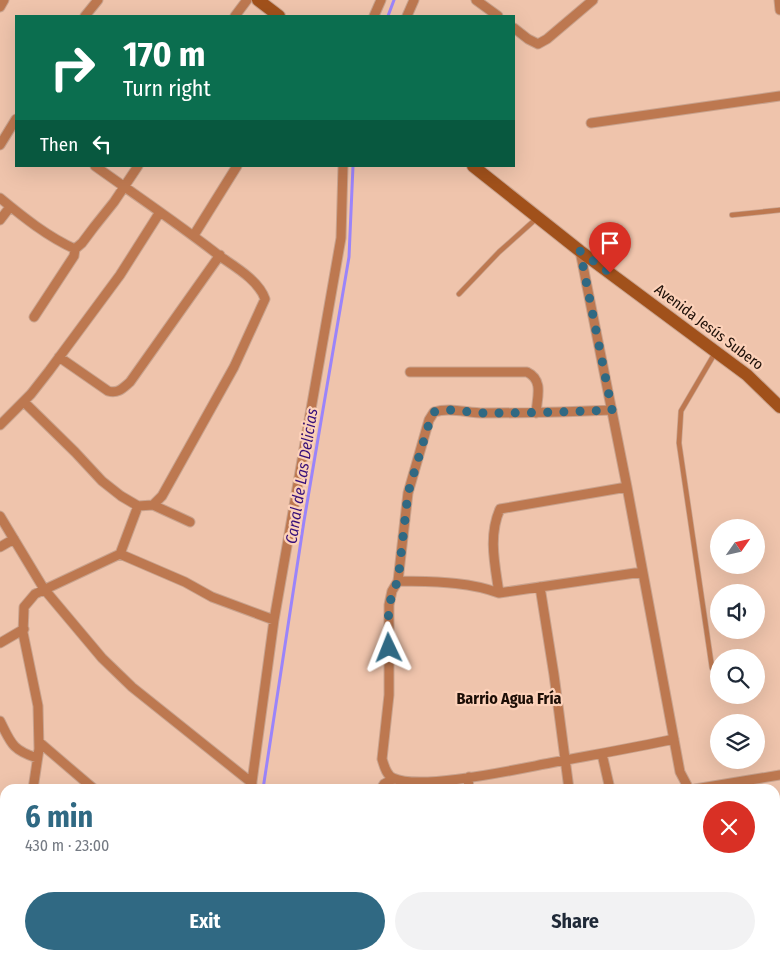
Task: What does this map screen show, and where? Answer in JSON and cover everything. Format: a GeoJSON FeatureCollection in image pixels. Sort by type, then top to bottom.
{"type":"FeatureCollection","features":[{"type":"Feature","properties":{"kind":"main road"},"geometry":{"type":"LineString","coordinates":[[258,0],[278,15]]}},
{"type":"Feature","properties":{"kind":"main road","name":"Avenida Jesús Subero"},"geometry":{"type":"LineString","coordinates":[[474,167],[580,251],[747,375],[780,407]]}},
{"type":"Feature","properties":{"kind":"main road"},"geometry":{"type":"LineString","coordinates":[[747,375],[780,398]]}},
{"type":"Feature","properties":{"kind":"street"},"geometry":{"type":"LineString","coordinates":[[0,7],[4,0]]}},
{"type":"Feature","properties":{"kind":"street"},"geometry":{"type":"LineString","coordinates":[[87,15],[98,0]]}},
{"type":"Feature","properties":{"kind":"street"},"geometry":{"type":"LineString","coordinates":[[236,15],[247,0]]}},
{"type":"Feature","properties":{"kind":"street"},"geometry":{"type":"LineString","coordinates":[[374,15],[381,0]]}},
{"type":"Feature","properties":{"kind":"street"},"geometry":{"type":"LineString","coordinates":[[407,15],[414,0]]}},
{"type":"Feature","properties":{"kind":"street"},"geometry":{"type":"LineString","coordinates":[[476,0],[497,15]]}},
{"type":"Feature","properties":{"kind":"street"},"geometry":{"type":"LineString","coordinates":[[515,29],[538,44],[547,39],[593,0]]}},
{"type":"Feature","properties":{"kind":"street"},"geometry":{"type":"LineString","coordinates":[[778,0],[780,10]]}},
{"type":"Feature","properties":{"kind":"street"},"geometry":{"type":"LineString","coordinates":[[591,123],[780,96]]}},
{"type":"Feature","properties":{"kind":"street"},"geometry":{"type":"LineString","coordinates":[[0,146],[15,121]]}},
{"type":"Feature","properties":{"kind":"street"},"geometry":{"type":"LineString","coordinates":[[96,167],[220,255],[259,287],[266,299],[234,367],[162,496],[153,505]]}},
{"type":"Feature","properties":{"kind":"street"},"geometry":{"type":"LineString","coordinates":[[34,317],[74,256],[75,249],[82,243],[114,202],[137,167]]}},
{"type":"Feature","properties":{"kind":"street"},"geometry":{"type":"LineString","coordinates":[[194,235],[237,167]]}},
{"type":"Feature","properties":{"kind":"street"},"geometry":{"type":"LineString","coordinates":[[251,784],[274,620],[341,238],[343,167]]}},
{"type":"Feature","properties":{"kind":"street"},"geometry":{"type":"LineString","coordinates":[[0,198],[10,207],[75,249]]}},
{"type":"Feature","properties":{"kind":"street"},"geometry":{"type":"LineString","coordinates":[[0,220],[10,207]]}},
{"type":"Feature","properties":{"kind":"street"},"geometry":{"type":"LineString","coordinates":[[0,425],[24,402],[59,357],[120,275],[160,212]]}},
{"type":"Feature","properties":{"kind":"street"},"geometry":{"type":"LineString","coordinates":[[580,251],[627,487],[680,772],[686,784]]}},
{"type":"Feature","properties":{"kind":"street"},"geometry":{"type":"LineString","coordinates":[[59,357],[108,391],[121,390],[130,382],[220,255]]}},
{"type":"Feature","properties":{"kind":"street"},"geometry":{"type":"LineString","coordinates":[[410,372],[527,372],[534,375],[539,385],[536,413]]}},
{"type":"Feature","properties":{"kind":"street"},"geometry":{"type":"LineString","coordinates":[[24,402],[102,481],[121,496],[138,506],[153,505],[190,522]]}},
{"type":"Feature","properties":{"kind":"street"},"geometry":{"type":"LineString","coordinates":[[612,410],[536,413],[478,413],[443,410],[434,412],[408,493],[398,581],[392,591],[389,605],[389,695],[382,759],[384,768],[389,776],[410,782],[426,782],[469,777],[602,754],[674,739]]}},
{"type":"Feature","properties":{"kind":"street"},"geometry":{"type":"LineString","coordinates":[[499,593],[493,557],[493,536],[495,518],[500,509],[627,487]]}},
{"type":"Feature","properties":{"kind":"street"},"geometry":{"type":"LineString","coordinates":[[34,784],[39,742],[38,706],[24,629],[24,607],[35,594],[44,589],[120,554],[138,506]]}},
{"type":"Feature","properties":{"kind":"street"},"geometry":{"type":"LineString","coordinates":[[0,516],[44,589],[102,658],[132,687],[249,784]]}},
{"type":"Feature","properties":{"kind":"street"},"geometry":{"type":"LineString","coordinates":[[0,547],[14,540]]}},
{"type":"Feature","properties":{"kind":"street"},"geometry":{"type":"LineString","coordinates":[[120,554],[185,582],[212,597],[274,620]]}},
{"type":"Feature","properties":{"kind":"street"},"geometry":{"type":"LineString","coordinates":[[398,581],[458,583],[486,588],[499,593],[642,572]]}},
{"type":"Feature","properties":{"kind":"street"},"geometry":{"type":"LineString","coordinates":[[540,587],[568,784]]}},
{"type":"Feature","properties":{"kind":"street"},"geometry":{"type":"LineString","coordinates":[[0,643],[24,629]]}},
{"type":"Feature","properties":{"kind":"street"},"geometry":{"type":"LineString","coordinates":[[0,721],[13,746],[26,754],[38,758]]}},
{"type":"Feature","properties":{"kind":"street"},"geometry":{"type":"LineString","coordinates":[[39,742],[88,784]]}},
{"type":"Feature","properties":{"kind":"street"},"geometry":{"type":"LineString","coordinates":[[602,754],[609,784]]}},
{"type":"Feature","properties":{"kind":"street"},"geometry":{"type":"LineString","coordinates":[[725,784],[780,775]]}},
{"type":"Feature","properties":{"kind":"street"},"geometry":{"type":"LineString","coordinates":[[468,784],[469,777]]}},
{"type":"Feature","properties":{"kind":"street"},"geometry":{"type":"LineString","coordinates":[[384,784],[393,778]]}},
{"type":"Feature","properties":{"kind":"lane"},"geometry":{"type":"LineString","coordinates":[[732,214],[780,210]]}},
{"type":"Feature","properties":{"kind":"lane"},"geometry":{"type":"LineString","coordinates":[[459,294],[499,252],[538,217]]}},
{"type":"Feature","properties":{"kind":"lane"},"geometry":{"type":"LineString","coordinates":[[710,654],[679,444],[681,411],[715,352]]}},
{"type":"Feature","properties":{"kind":"waterway","name":"Canal de Las Delicias"},"geometry":{"type":"LineString","coordinates":[[388,15],[394,0]]}},
{"type":"Feature","properties":{"kind":"waterway","name":"Canal de Las Delicias"},"geometry":{"type":"LineString","coordinates":[[264,784],[304,521],[349,257],[353,167]]}},
{"type":"Feature","properties":{"kind":"district","name":"Barrio Agua Fría"},"geometry":{"type":"Point","coordinates":[509,698]}},
{"type":"Feature","properties":{"kind":"route"},"geometry":{"type":"LineString","coordinates":[[389,648],[389,605],[392,591],[398,581],[408,493],[434,412],[443,410],[478,413],[536,413],[612,410],[580,251],[610,273]]}}]}
